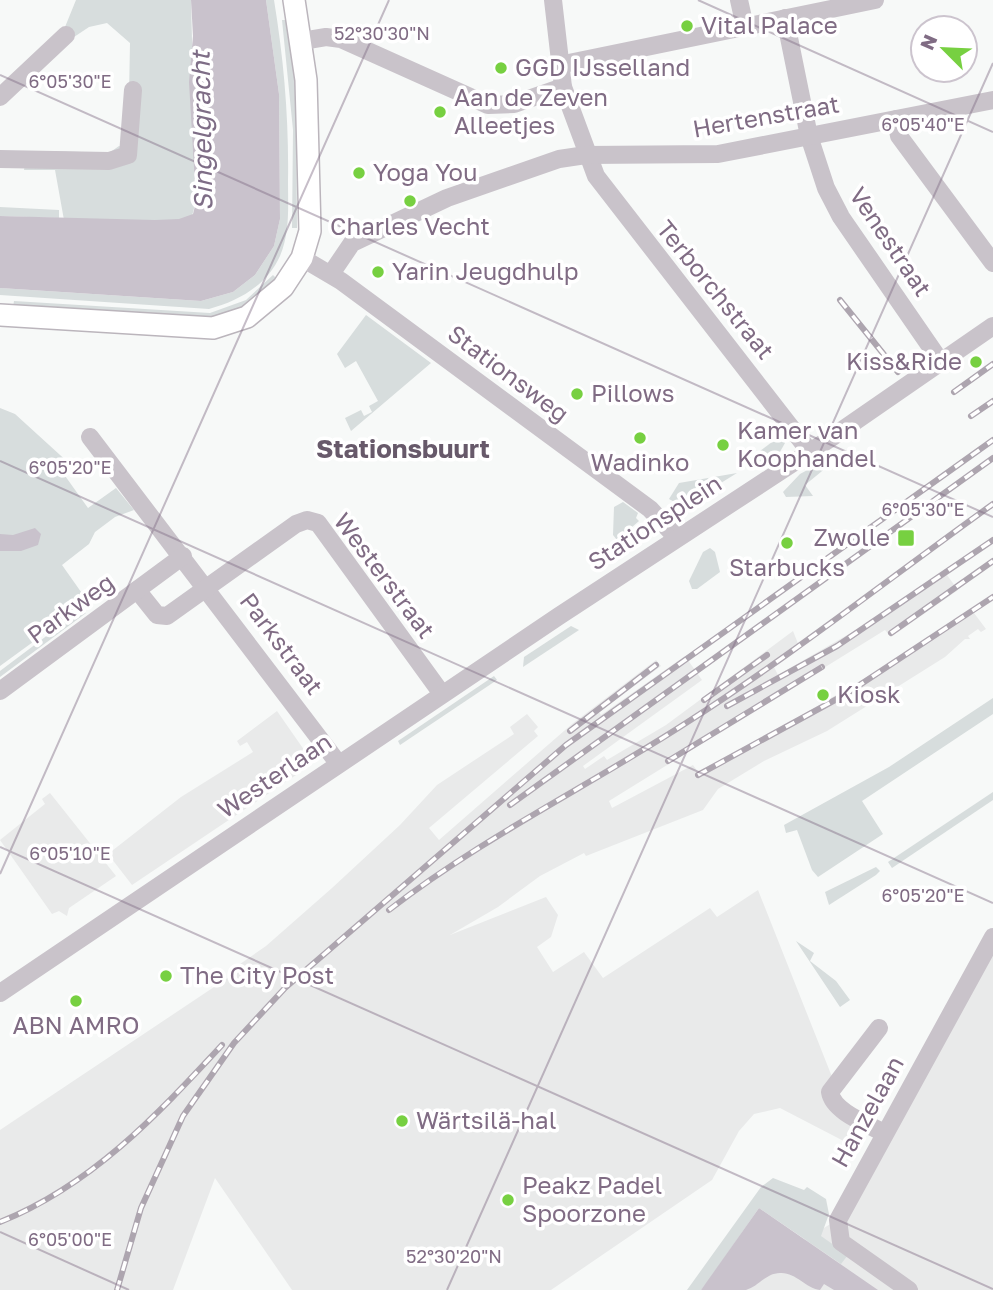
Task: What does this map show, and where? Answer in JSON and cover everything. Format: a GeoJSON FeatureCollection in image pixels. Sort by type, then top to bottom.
{"type":"FeatureCollection","features":[{"type":"Feature","properties":{"kind":"main road"},"geometry":{"type":"LineString","coordinates":[[0,315],[185,329],[223,326],[247,317],[271,299],[292,276],[302,258],[310,232],[308,126],[302,41],[294,0]]}},
{"type":"Feature","properties":{"kind":"street","name":"Terborchstraat"},"geometry":{"type":"LineString","coordinates":[[553,0],[563,87],[596,176],[617,207],[810,452]]}},
{"type":"Feature","properties":{"kind":"street"},"geometry":{"type":"LineString","coordinates":[[738,0],[745,27]]}},
{"type":"Feature","properties":{"kind":"street"},"geometry":{"type":"LineString","coordinates":[[559,65],[875,0]]}},
{"type":"Feature","properties":{"kind":"street","name":"Venestraat"},"geometry":{"type":"LineString","coordinates":[[785,18],[809,136],[835,207],[937,365]]}},
{"type":"Feature","properties":{"kind":"street"},"geometry":{"type":"LineString","coordinates":[[0,97],[66,35]]}},
{"type":"Feature","properties":{"kind":"street"},"geometry":{"type":"LineString","coordinates":[[302,41],[331,37],[341,39],[488,105],[514,104],[563,87]]}},
{"type":"Feature","properties":{"kind":"street"},"geometry":{"type":"LineString","coordinates":[[0,159],[108,160],[128,155],[133,90]]}},
{"type":"Feature","properties":{"kind":"street","name":"Hertenstraat"},"geometry":{"type":"LineString","coordinates":[[331,274],[352,243],[431,205],[522,170],[586,155],[694,157],[993,100]]}},
{"type":"Feature","properties":{"kind":"street"},"geometry":{"type":"LineString","coordinates":[[896,119],[899,136],[993,263]]}},
{"type":"Feature","properties":{"kind":"street","name":"Stationsweg"},"geometry":{"type":"LineString","coordinates":[[302,258],[331,274],[650,509],[677,538]]}},
{"type":"Feature","properties":{"kind":"street","name":"Stationsplein"},"geometry":{"type":"LineString","coordinates":[[579,602],[810,452],[993,326]]}},
{"type":"Feature","properties":{"kind":"street","name":"Parkstraat"},"geometry":{"type":"LineString","coordinates":[[90,437],[206,586],[338,763]]}},
{"type":"Feature","properties":{"kind":"street","name":"Westerstraat"},"geometry":{"type":"LineString","coordinates":[[206,586],[296,524],[307,520],[318,523],[442,694]]}},
{"type":"Feature","properties":{"kind":"street","name":"Parkweg"},"geometry":{"type":"LineString","coordinates":[[0,691],[183,556]]}},
{"type":"Feature","properties":{"kind":"street","name":"Parkweg"},"geometry":{"type":"LineString","coordinates":[[137,590],[151,610],[157,615],[167,616],[206,586]]}},
{"type":"Feature","properties":{"kind":"street","name":"Westerlaan"},"geometry":{"type":"LineString","coordinates":[[1,992],[579,602]]}},
{"type":"Feature","properties":{"kind":"street","name":"Hanzelaan"},"geometry":{"type":"LineString","coordinates":[[909,1290],[841,1242],[838,1231],[845,1203],[993,936]]}},
{"type":"Feature","properties":{"kind":"street"},"geometry":{"type":"LineString","coordinates":[[879,1028],[830,1092],[831,1100],[839,1107],[884,1133]]}},
{"type":"Feature","properties":{"kind":"shaded area"},"geometry":{"type":"Polygon","coordinates":[[[76,0],[191,0],[196,202],[191,219],[183,223],[64,220],[55,170],[24,170],[25,164],[52,154],[52,151],[109,153],[119,146],[128,149],[130,43],[107,23],[89,27],[74,37],[65,27],[76,0]]]}},
{"type":"Feature","properties":{"kind":"shaded area"},"geometry":{"type":"Polygon","coordinates":[[[266,0],[274,0],[278,23],[288,136],[287,229],[280,256],[268,275],[241,296],[209,309],[0,295],[0,288],[201,301],[233,292],[255,275],[274,246],[280,219],[279,94],[266,0]]]}},
{"type":"Feature","properties":{"kind":"shaded area"},"geometry":{"type":"Polygon","coordinates":[[[282,20],[287,20],[296,92],[297,228],[292,228],[293,130],[282,20]]]}},
{"type":"Feature","properties":{"kind":"shaded area"},"geometry":{"type":"Polygon","coordinates":[[[0,207],[59,210],[59,218],[0,216],[0,207]]]}},
{"type":"Feature","properties":{"kind":"shaded area"},"geometry":{"type":"Polygon","coordinates":[[[273,275],[277,279],[246,306],[210,319],[13,307],[14,301],[210,313],[246,300],[273,275]]]}},
{"type":"Feature","properties":{"kind":"shaded area"},"geometry":{"type":"Polygon","coordinates":[[[366,315],[431,363],[351,431],[345,418],[361,410],[364,416],[372,412],[369,406],[378,401],[356,361],[345,368],[337,354],[366,315]]]}},
{"type":"Feature","properties":{"kind":"shaded area"},"geometry":{"type":"Polygon","coordinates":[[[0,408],[15,414],[71,465],[63,473],[88,508],[116,488],[134,510],[115,517],[95,532],[89,544],[62,565],[86,599],[81,607],[0,666],[0,408]]]}},
{"type":"Feature","properties":{"kind":"shaded area"},"geometry":{"type":"Polygon","coordinates":[[[780,436],[785,443],[771,463],[761,467],[748,466],[748,460],[780,436]]]}},
{"type":"Feature","properties":{"kind":"shaded area"},"geometry":{"type":"Polygon","coordinates":[[[822,462],[827,467],[805,485],[813,496],[786,497],[783,492],[800,474],[822,462]]]}},
{"type":"Feature","properties":{"kind":"shaded area"},"geometry":{"type":"Polygon","coordinates":[[[737,473],[687,504],[680,505],[669,499],[679,483],[737,473]]]}},
{"type":"Feature","properties":{"kind":"shaded area"},"geometry":{"type":"Polygon","coordinates":[[[623,502],[638,513],[636,518],[639,521],[617,540],[613,535],[614,507],[623,502]]]}},
{"type":"Feature","properties":{"kind":"shaded area"},"geometry":{"type":"Polygon","coordinates":[[[710,548],[715,552],[720,572],[697,589],[692,589],[689,581],[703,552],[710,548]]]}},
{"type":"Feature","properties":{"kind":"shaded area"},"geometry":{"type":"Polygon","coordinates":[[[944,571],[958,590],[891,637],[885,630],[609,801],[612,808],[693,765],[698,772],[804,714],[892,662],[971,609],[986,629],[981,632],[978,629],[968,636],[970,639],[965,639],[945,657],[827,731],[764,761],[718,789],[703,810],[586,856],[584,853],[540,876],[498,907],[450,935],[546,897],[558,915],[551,937],[537,947],[553,972],[584,952],[603,978],[710,908],[717,917],[758,890],[861,1150],[780,1108],[754,1114],[739,1131],[712,1180],[551,1290],[292,1290],[215,1178],[173,1290],[0,1290],[0,1130],[232,975],[230,971],[266,946],[332,888],[400,825],[437,785],[514,734],[510,727],[527,714],[538,727],[534,731],[538,736],[429,828],[439,840],[572,724],[656,660],[661,666],[599,712],[601,715],[685,656],[702,680],[583,766],[585,769],[604,756],[607,760],[666,725],[793,631],[799,646],[774,667],[778,675],[861,627],[944,571]]]}},
{"type":"Feature","properties":{"kind":"shaded area"},"geometry":{"type":"Polygon","coordinates":[[[81,610],[86,613],[0,677],[0,671],[81,610]]]}},
{"type":"Feature","properties":{"kind":"shaded area"},"geometry":{"type":"Polygon","coordinates":[[[571,626],[579,630],[523,667],[524,657],[571,626]]]}},
{"type":"Feature","properties":{"kind":"shaded area"},"geometry":{"type":"Polygon","coordinates":[[[494,676],[497,680],[400,745],[398,741],[494,676]]]}},
{"type":"Feature","properties":{"kind":"shaded area"},"geometry":{"type":"Polygon","coordinates":[[[993,698],[993,714],[862,801],[883,834],[818,877],[812,870],[797,830],[786,833],[784,825],[889,767],[993,698]]]}},
{"type":"Feature","properties":{"kind":"shaded area"},"geometry":{"type":"Polygon","coordinates":[[[277,711],[309,757],[308,767],[132,885],[108,854],[181,797],[253,752],[247,742],[240,746],[237,741],[277,711]]]}},
{"type":"Feature","properties":{"kind":"shaded area"},"geometry":{"type":"Polygon","coordinates":[[[993,792],[993,800],[892,868],[888,862],[993,792]]]}},
{"type":"Feature","properties":{"kind":"shaded area"},"geometry":{"type":"Polygon","coordinates":[[[50,793],[116,876],[69,908],[67,916],[59,911],[52,914],[0,840],[45,804],[42,799],[50,793]]]}},
{"type":"Feature","properties":{"kind":"shaded area"},"geometry":{"type":"Polygon","coordinates":[[[876,867],[880,871],[876,875],[829,905],[825,892],[876,867]]]}},
{"type":"Feature","properties":{"kind":"shaded area"},"geometry":{"type":"Polygon","coordinates":[[[796,941],[814,953],[810,961],[836,981],[850,1000],[840,1007],[796,941]]]}},
{"type":"Feature","properties":{"kind":"shaded area"},"geometry":{"type":"Polygon","coordinates":[[[993,949],[993,1290],[726,1290],[846,1214],[993,949]]]}},
{"type":"Feature","properties":{"kind":"shaded area"},"geometry":{"type":"Polygon","coordinates":[[[773,1178],[804,1190],[807,1187],[826,1199],[829,1214],[821,1236],[848,1255],[841,1264],[759,1208],[701,1290],[687,1290],[761,1187],[773,1178]]]}},
{"type":"Feature","properties":{"kind":"water","name":"Singelgracht"},"geometry":{"type":"Polygon","coordinates":[[[191,0],[266,0],[279,94],[280,219],[274,246],[255,275],[233,292],[201,301],[0,288],[0,216],[155,220],[179,219],[193,214],[196,202],[189,82],[193,36],[191,0]]]}},
{"type":"Feature","properties":{"kind":"water"},"geometry":{"type":"Polygon","coordinates":[[[35,528],[41,534],[38,545],[21,551],[0,551],[0,534],[13,535],[35,528]]]}},
{"type":"Feature","properties":{"kind":"water"},"geometry":{"type":"Polygon","coordinates":[[[759,1208],[878,1290],[834,1290],[824,1284],[820,1290],[791,1275],[780,1273],[770,1275],[746,1290],[701,1290],[759,1208]]]}},
{"type":"Feature","properties":{"kind":"railway"},"geometry":{"type":"LineString","coordinates":[[840,300],[898,372]]}},
{"type":"Feature","properties":{"kind":"railway"},"geometry":{"type":"LineString","coordinates":[[954,392],[993,364]]}},
{"type":"Feature","properties":{"kind":"railway"},"geometry":{"type":"LineString","coordinates":[[971,416],[993,401]]}},
{"type":"Feature","properties":{"kind":"railway"},"geometry":{"type":"LineString","coordinates":[[117,1290],[141,1208],[183,1116],[234,1043],[285,988],[566,745],[993,440]]}},
{"type":"Feature","properties":{"kind":"railway"},"geometry":{"type":"LineString","coordinates":[[510,805],[993,458]]}},
{"type":"Feature","properties":{"kind":"railway"},"geometry":{"type":"LineString","coordinates":[[389,910],[461,859],[725,697],[993,504]]}},
{"type":"Feature","properties":{"kind":"railway"},"geometry":{"type":"LineString","coordinates":[[727,706],[837,646],[993,540]]}},
{"type":"Feature","properties":{"kind":"railway"},"geometry":{"type":"LineString","coordinates":[[891,633],[993,561]]}},
{"type":"Feature","properties":{"kind":"railway"},"geometry":{"type":"LineString","coordinates":[[698,775],[846,694],[993,597]]}},
{"type":"Feature","properties":{"kind":"railway"},"geometry":{"type":"LineString","coordinates":[[704,700],[767,655]]}},
{"type":"Feature","properties":{"kind":"railway"},"geometry":{"type":"LineString","coordinates":[[570,731],[656,665]]}},
{"type":"Feature","properties":{"kind":"railway"},"geometry":{"type":"LineString","coordinates":[[668,761],[822,667]]}},
{"type":"Feature","properties":{"kind":"railway"},"geometry":{"type":"LineString","coordinates":[[0,1222],[64,1189],[121,1146],[222,1045]]}},
{"type":"Feature","properties":{"kind":"place","name":"Vital Palace"},"geometry":{"type":"Point","coordinates":[687,26]}},
{"type":"Feature","properties":{"kind":"place","name":"GGD IJsselland"},"geometry":{"type":"Point","coordinates":[501,68]}},
{"type":"Feature","properties":{"kind":"place","name":"Aan de Zeven Alleetjes"},"geometry":{"type":"Point","coordinates":[440,112]}},
{"type":"Feature","properties":{"kind":"place","name":"Yoga You"},"geometry":{"type":"Point","coordinates":[359,173]}},
{"type":"Feature","properties":{"kind":"place","name":"Charles Vecht"},"geometry":{"type":"Point","coordinates":[410,201]}},
{"type":"Feature","properties":{"kind":"place","name":"Yarin Jeugdhulp"},"geometry":{"type":"Point","coordinates":[378,272]}},
{"type":"Feature","properties":{"kind":"place","name":"Kiss&Ride"},"geometry":{"type":"Point","coordinates":[976,362]}},
{"type":"Feature","properties":{"kind":"place","name":"Pillows"},"geometry":{"type":"Point","coordinates":[577,394]}},
{"type":"Feature","properties":{"kind":"place","name":"Wadinko"},"geometry":{"type":"Point","coordinates":[640,438]}},
{"type":"Feature","properties":{"kind":"place","name":"Kamer van Koophandel"},"geometry":{"type":"Point","coordinates":[723,445]}},
{"type":"Feature","properties":{"kind":"place","name":"Zwolle"},"geometry":{"type":"Point","coordinates":[906,538]}},
{"type":"Feature","properties":{"kind":"place","name":"Starbucks"},"geometry":{"type":"Point","coordinates":[787,543]}},
{"type":"Feature","properties":{"kind":"place","name":"Kiosk"},"geometry":{"type":"Point","coordinates":[823,695]}},
{"type":"Feature","properties":{"kind":"place","name":"The City Post"},"geometry":{"type":"Point","coordinates":[166,976]}},
{"type":"Feature","properties":{"kind":"place","name":"ABN AMRO"},"geometry":{"type":"Point","coordinates":[76,1001]}},
{"type":"Feature","properties":{"kind":"place","name":"Wärtsilä-hal"},"geometry":{"type":"Point","coordinates":[402,1121]}},
{"type":"Feature","properties":{"kind":"place","name":"Peakz Padel Spoorzone"},"geometry":{"type":"Point","coordinates":[508,1200]}},
{"type":"Feature","properties":{"kind":"district","name":"Stationsbuurt"},"geometry":{"type":"Point","coordinates":[403,449]}}]}
